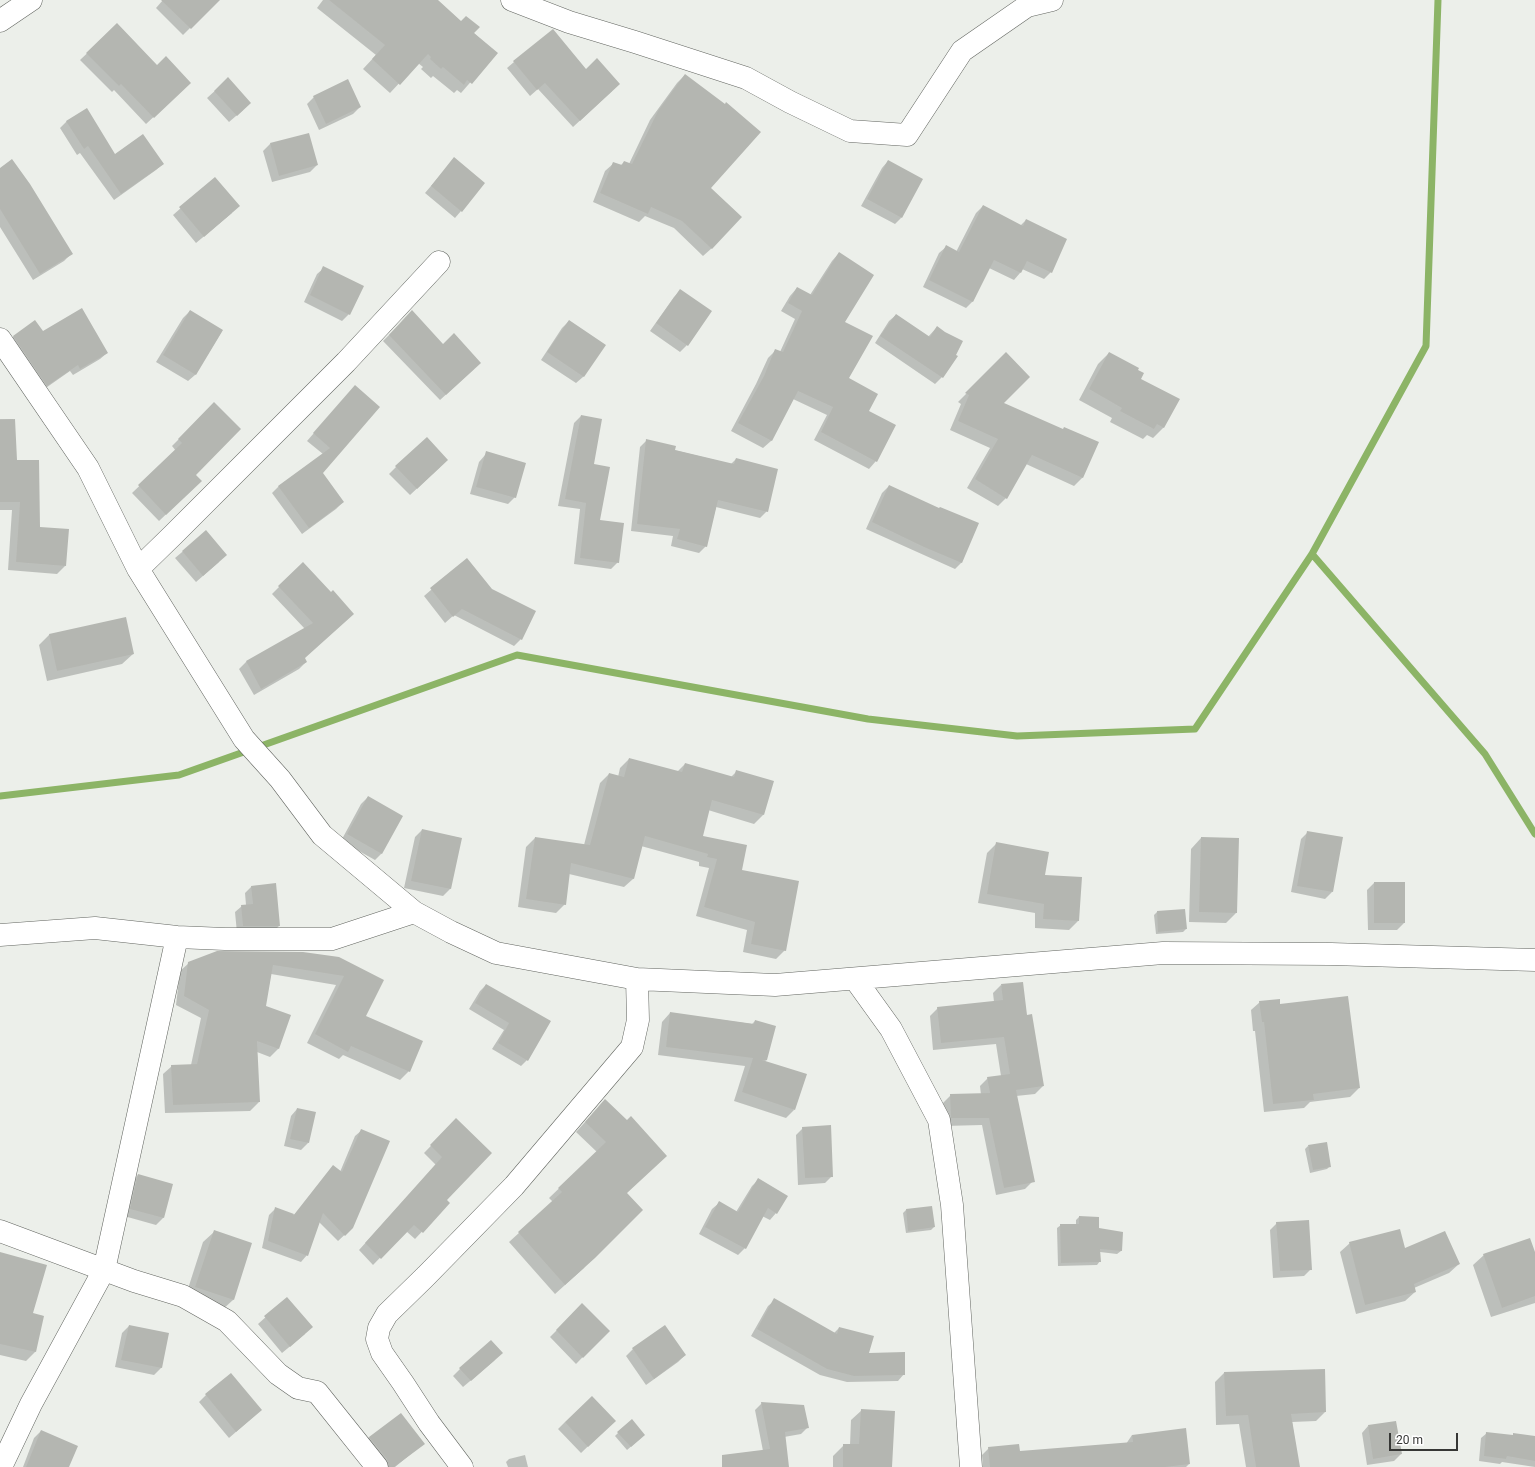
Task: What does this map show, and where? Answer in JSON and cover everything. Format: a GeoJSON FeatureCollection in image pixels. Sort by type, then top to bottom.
{"type":"FeatureCollection","features":[{"type":"Feature","properties":{"kind":"street"},"geometry":{"type":"LineString","coordinates":[[0,21],[30,0]]}},
{"type":"Feature","properties":{"kind":"street"},"geometry":{"type":"LineString","coordinates":[[512,0],[569,22],[746,78],[790,102],[850,131],[907,135],[962,51],[1027,6],[1052,0]]}},
{"type":"Feature","properties":{"kind":"street"},"geometry":{"type":"LineString","coordinates":[[138,569],[346,362],[439,262]]}},
{"type":"Feature","properties":{"kind":"street"},"geometry":{"type":"LineString","coordinates":[[0,339],[88,468],[138,569],[244,739],[280,779],[322,835],[414,912],[451,932],[496,953],[637,979],[775,985],[1162,952],[1331,954],[1535,960]]}},
{"type":"Feature","properties":{"kind":"street"},"geometry":{"type":"LineString","coordinates":[[0,935],[95,928],[177,937],[226,939],[332,939],[414,912]]}},
{"type":"Feature","properties":{"kind":"street"},"geometry":{"type":"LineString","coordinates":[[1,1467],[31,1404],[104,1270],[177,937]]}},
{"type":"Feature","properties":{"kind":"street"},"geometry":{"type":"LineString","coordinates":[[462,1467],[429,1423],[382,1353],[376,1339],[379,1328],[387,1314],[514,1186],[632,1047],[638,1020],[637,979]]}},
{"type":"Feature","properties":{"kind":"street"},"geometry":{"type":"LineString","coordinates":[[855,979],[891,1029],[939,1120],[952,1205],[971,1467]]}},
{"type":"Feature","properties":{"kind":"street"},"geometry":{"type":"LineString","coordinates":[[0,1231],[134,1281],[183,1296],[227,1321],[278,1374],[298,1388],[317,1392],[377,1467]]}},
{"type":"Feature","properties":{"kind":"building"},"geometry":{"type":"Polygon","coordinates":[[[161,0],[220,0],[191,29],[161,0]]]}},
{"type":"Feature","properties":{"kind":"building"},"geometry":{"type":"Polygon","coordinates":[[[329,0],[438,0],[461,21],[466,16],[480,27],[474,33],[498,53],[472,84],[467,80],[464,85],[443,67],[441,69],[430,59],[431,57],[428,54],[400,85],[372,59],[385,45],[329,0]]]}},
{"type":"Feature","properties":{"kind":"building"},"geometry":{"type":"Polygon","coordinates":[[[117,23],[157,65],[166,56],[191,83],[154,118],[121,84],[119,86],[86,53],[117,23]]]}},
{"type":"Feature","properties":{"kind":"building"},"geometry":{"type":"Polygon","coordinates":[[[553,29],[586,69],[597,58],[620,84],[580,121],[545,83],[537,90],[513,61],[553,29]]]}},
{"type":"Feature","properties":{"kind":"building"},"geometry":{"type":"Polygon","coordinates":[[[685,74],[725,104],[726,102],[761,132],[711,188],[742,217],[712,249],[682,221],[651,207],[648,214],[600,193],[613,162],[622,165],[624,161],[632,164],[658,111],[685,74]]]}},
{"type":"Feature","properties":{"kind":"building"},"geometry":{"type":"Polygon","coordinates":[[[228,77],[251,103],[237,116],[214,91],[228,77]]]}},
{"type":"Feature","properties":{"kind":"building"},"geometry":{"type":"Polygon","coordinates":[[[348,79],[361,107],[326,124],[313,96],[348,79]]]}},
{"type":"Feature","properties":{"kind":"building"},"geometry":{"type":"Polygon","coordinates":[[[87,108],[115,154],[143,134],[164,164],[121,194],[88,146],[84,149],[66,121],[87,108]]]}},
{"type":"Feature","properties":{"kind":"building"},"geometry":{"type":"Polygon","coordinates":[[[309,133],[318,165],[279,176],[270,143],[309,133]]]}},
{"type":"Feature","properties":{"kind":"building"},"geometry":{"type":"Polygon","coordinates":[[[454,157],[485,183],[462,212],[431,186],[454,157]]]}},
{"type":"Feature","properties":{"kind":"building"},"geometry":{"type":"Polygon","coordinates":[[[12,159],[30,184],[73,254],[40,274],[0,209],[0,168],[12,159]]]}},
{"type":"Feature","properties":{"kind":"building"},"geometry":{"type":"Polygon","coordinates":[[[888,160],[923,179],[902,218],[867,199],[888,160]]]}},
{"type":"Feature","properties":{"kind":"building"},"geometry":{"type":"Polygon","coordinates":[[[215,177],[240,206],[204,237],[179,207],[215,177]]]}},
{"type":"Feature","properties":{"kind":"building"},"geometry":{"type":"Polygon","coordinates":[[[983,205],[1023,226],[1026,219],[1067,239],[1052,273],[1027,261],[1021,273],[994,260],[973,302],[929,280],[946,245],[959,252],[983,205]]]}},
{"type":"Feature","properties":{"kind":"building"},"geometry":{"type":"Polygon","coordinates":[[[839,252],[874,275],[845,322],[873,336],[849,378],[878,394],[869,411],[896,425],[877,462],[821,432],[833,407],[798,391],[772,441],[738,423],[764,376],[775,349],[783,352],[802,311],[788,303],[797,287],[812,295],[839,252]]]}},
{"type":"Feature","properties":{"kind":"building"},"geometry":{"type":"Polygon","coordinates":[[[323,266],[364,286],[350,315],[310,295],[323,266]]]}},
{"type":"Feature","properties":{"kind":"building"},"geometry":{"type":"Polygon","coordinates":[[[680,289],[712,311],[688,346],[656,323],[680,289]]]}},
{"type":"Feature","properties":{"kind":"building"},"geometry":{"type":"Polygon","coordinates":[[[82,308],[108,353],[80,369],[78,365],[47,386],[13,336],[35,320],[43,331],[82,308]]]}},
{"type":"Feature","properties":{"kind":"building"},"geometry":{"type":"Polygon","coordinates":[[[190,310],[223,330],[196,375],[163,355],[190,310]]]}},
{"type":"Feature","properties":{"kind":"building"},"geometry":{"type":"Polygon","coordinates":[[[412,310],[443,344],[454,333],[481,363],[446,395],[389,335],[412,310]]]}},
{"type":"Feature","properties":{"kind":"building"},"geometry":{"type":"Polygon","coordinates":[[[896,314],[930,337],[937,326],[963,341],[956,355],[958,356],[943,378],[880,336],[896,314]]]}},
{"type":"Feature","properties":{"kind":"building"},"geometry":{"type":"Polygon","coordinates":[[[569,320],[606,345],[584,377],[547,352],[569,320]]]}},
{"type":"Feature","properties":{"kind":"building"},"geometry":{"type":"Polygon","coordinates":[[[1006,352],[1030,377],[1004,403],[1063,429],[1064,427],[1099,442],[1083,478],[1032,455],[1007,499],[975,479],[998,439],[958,421],[969,395],[965,393],[1006,352]]]}},
{"type":"Feature","properties":{"kind":"building"},"geometry":{"type":"Polygon","coordinates":[[[1109,352],[1139,368],[1138,370],[1144,373],[1141,379],[1180,399],[1164,428],[1157,424],[1154,429],[1120,411],[1122,408],[1089,389],[1109,352]]]}},
{"type":"Feature","properties":{"kind":"building"},"geometry":{"type":"Polygon","coordinates":[[[355,385],[380,407],[323,473],[344,502],[309,528],[278,486],[330,448],[313,433],[355,385]]]}},
{"type":"Feature","properties":{"kind":"building"},"geometry":{"type":"Polygon","coordinates":[[[214,402],[241,429],[196,475],[202,481],[166,515],[138,485],[182,443],[178,439],[214,402]]]}},
{"type":"Feature","properties":{"kind":"building"},"geometry":{"type":"Polygon","coordinates":[[[581,415],[602,419],[594,464],[610,467],[600,520],[624,523],[619,563],[580,558],[586,503],[565,499],[581,415]]]}},
{"type":"Feature","properties":{"kind":"building"},"geometry":{"type":"Polygon","coordinates":[[[15,419],[17,460],[39,460],[40,527],[69,529],[66,566],[16,562],[20,502],[0,502],[0,420],[15,419]]]}},
{"type":"Feature","properties":{"kind":"building"},"geometry":{"type":"Polygon","coordinates":[[[427,437],[448,460],[417,489],[395,466],[427,437]]]}},
{"type":"Feature","properties":{"kind":"building"},"geometry":{"type":"Polygon","coordinates":[[[646,439],[676,446],[675,450],[734,464],[736,458],[778,469],[768,512],[718,500],[707,547],[677,539],[680,529],[637,524],[646,439]]]}},
{"type":"Feature","properties":{"kind":"building"},"geometry":{"type":"Polygon","coordinates":[[[486,451],[526,463],[516,498],[476,487],[486,451]]]}},
{"type":"Feature","properties":{"kind":"building"},"geometry":{"type":"Polygon","coordinates":[[[889,485],[939,508],[940,507],[979,523],[962,563],[872,522],[889,485]]]}},
{"type":"Feature","properties":{"kind":"building"},"geometry":{"type":"Polygon","coordinates":[[[206,530],[227,555],[203,576],[182,551],[206,530]]]}},
{"type":"Feature","properties":{"kind":"building"},"geometry":{"type":"Polygon","coordinates":[[[467,558],[492,589],[536,611],[522,640],[462,609],[453,617],[430,588],[467,558]]]}},
{"type":"Feature","properties":{"kind":"building"},"geometry":{"type":"Polygon","coordinates":[[[303,562],[331,592],[333,590],[354,614],[305,658],[307,662],[261,689],[246,661],[313,623],[278,586],[303,562]]]}},
{"type":"Feature","properties":{"kind":"building"},"geometry":{"type":"Polygon","coordinates":[[[126,617],[134,654],[57,671],[49,634],[126,617]]]}},
{"type":"Feature","properties":{"kind":"building"},"geometry":{"type":"Polygon","coordinates":[[[629,758],[682,772],[685,763],[734,777],[736,770],[774,781],[764,815],[712,800],[703,836],[747,845],[742,870],[799,881],[786,951],[751,944],[755,922],[704,907],[717,859],[707,857],[708,854],[645,836],[634,879],[571,863],[566,905],[526,899],[535,837],[590,845],[609,773],[624,777],[629,758]]]}},
{"type":"Feature","properties":{"kind":"building"},"geometry":{"type":"Polygon","coordinates":[[[368,796],[403,816],[382,854],[347,834],[368,796]]]}},
{"type":"Feature","properties":{"kind":"building"},"geometry":{"type":"Polygon","coordinates":[[[422,829],[462,838],[451,889],[411,881],[422,829]]]}},
{"type":"Feature","properties":{"kind":"building"},"geometry":{"type":"Polygon","coordinates":[[[1307,831],[1343,837],[1333,892],[1297,886],[1307,831]]]}},
{"type":"Feature","properties":{"kind":"building"},"geometry":{"type":"Polygon","coordinates":[[[1201,837],[1239,838],[1237,913],[1199,912],[1201,837]]]}},
{"type":"Feature","properties":{"kind":"building"},"geometry":{"type":"Polygon","coordinates":[[[996,842],[1049,852],[1045,875],[1082,877],[1079,921],[1043,919],[1044,904],[987,894],[996,842]]]}},
{"type":"Feature","properties":{"kind":"building"},"geometry":{"type":"Polygon","coordinates":[[[1374,882],[1405,882],[1405,923],[1374,923],[1374,882]]]}},
{"type":"Feature","properties":{"kind":"building"},"geometry":{"type":"Polygon","coordinates":[[[276,883],[280,926],[243,926],[241,905],[253,904],[251,886],[276,883]]]}},
{"type":"Feature","properties":{"kind":"building"},"geometry":{"type":"Polygon","coordinates":[[[1185,909],[1187,929],[1158,932],[1157,911],[1185,909]]]}},
{"type":"Feature","properties":{"kind":"building"},"geometry":{"type":"Polygon","coordinates":[[[217,951],[303,952],[339,957],[384,980],[366,1016],[423,1041],[410,1072],[351,1046],[348,1052],[315,1034],[344,976],[273,965],[266,1006],[291,1015],[279,1049],[257,1041],[260,1102],[173,1105],[171,1065],[197,1064],[209,1010],[184,996],[188,962],[217,951]]]}},
{"type":"Feature","properties":{"kind":"building"},"geometry":{"type":"Polygon","coordinates":[[[1023,982],[1027,1015],[1032,1014],[1044,1086],[1016,1090],[1035,1182],[1004,1188],[989,1118],[951,1118],[950,1094],[990,1093],[987,1077],[1010,1074],[1004,1037],[941,1043],[937,1007],[1003,1000],[1001,984],[1023,982]]]}},
{"type":"Feature","properties":{"kind":"building"},"geometry":{"type":"Polygon","coordinates":[[[486,984],[551,1021],[528,1061],[498,1043],[509,1023],[475,1003],[486,984]]]}},
{"type":"Feature","properties":{"kind":"building"},"geometry":{"type":"Polygon","coordinates":[[[1348,996],[1360,1088],[1313,1094],[1314,1100],[1273,1104],[1264,1022],[1262,1022],[1259,1001],[1280,999],[1280,1004],[1348,996]]]}},
{"type":"Feature","properties":{"kind":"building"},"geometry":{"type":"Polygon","coordinates":[[[670,1012],[754,1024],[755,1020],[776,1026],[767,1060],[762,1060],[807,1074],[795,1110],[742,1092],[753,1058],[666,1047],[670,1012]]]}},
{"type":"Feature","properties":{"kind":"building"},"geometry":{"type":"Polygon","coordinates":[[[605,1099],[627,1120],[631,1116],[667,1156],[627,1193],[643,1210],[595,1258],[565,1285],[518,1232],[562,1192],[558,1188],[606,1142],[585,1122],[605,1099]]]}},
{"type":"Feature","properties":{"kind":"building"},"geometry":{"type":"Polygon","coordinates":[[[297,1108],[316,1112],[309,1143],[290,1139],[297,1108]]]}},
{"type":"Feature","properties":{"kind":"building"},"geometry":{"type":"Polygon","coordinates":[[[456,1118],[492,1153],[447,1200],[450,1203],[423,1233],[414,1225],[381,1259],[365,1243],[442,1157],[430,1145],[456,1118]]]}},
{"type":"Feature","properties":{"kind":"building"},"geometry":{"type":"Polygon","coordinates":[[[831,1125],[833,1177],[805,1178],[802,1127],[831,1125]]]}},
{"type":"Feature","properties":{"kind":"building"},"geometry":{"type":"Polygon","coordinates":[[[361,1129],[390,1141],[353,1228],[345,1236],[323,1213],[308,1256],[268,1241],[275,1207],[294,1214],[293,1216],[333,1165],[342,1172],[361,1129]]]}},
{"type":"Feature","properties":{"kind":"building"},"geometry":{"type":"Polygon","coordinates":[[[1327,1142],[1331,1167],[1313,1170],[1308,1145],[1327,1142]]]}},
{"type":"Feature","properties":{"kind":"building"},"geometry":{"type":"Polygon","coordinates":[[[138,1174],[173,1184],[164,1218],[130,1209],[138,1174]]]}},
{"type":"Feature","properties":{"kind":"building"},"geometry":{"type":"Polygon","coordinates":[[[758,1178],[788,1196],[777,1214],[768,1208],[746,1249],[705,1227],[719,1201],[738,1212],[758,1178]]]}},
{"type":"Feature","properties":{"kind":"building"},"geometry":{"type":"Polygon","coordinates":[[[932,1206],[935,1227],[908,1231],[906,1209],[932,1206]]]}},
{"type":"Feature","properties":{"kind":"building"},"geometry":{"type":"Polygon","coordinates":[[[1079,1216],[1099,1217],[1099,1228],[1123,1232],[1122,1251],[1100,1249],[1101,1262],[1061,1263],[1060,1224],[1079,1224],[1079,1216]]]}},
{"type":"Feature","properties":{"kind":"building"},"geometry":{"type":"Polygon","coordinates":[[[1309,1220],[1312,1270],[1280,1271],[1276,1222],[1309,1220]]]}},
{"type":"Feature","properties":{"kind":"building"},"geometry":{"type":"Polygon","coordinates":[[[1400,1229],[1405,1248],[1445,1231],[1460,1264],[1414,1284],[1416,1292],[1365,1305],[1349,1242],[1400,1229]]]}},
{"type":"Feature","properties":{"kind":"building"},"geometry":{"type":"Polygon","coordinates":[[[214,1230],[252,1243],[234,1300],[195,1287],[214,1230]]]}},
{"type":"Feature","properties":{"kind":"building"},"geometry":{"type":"Polygon","coordinates":[[[1530,1238],[1535,1252],[1535,1296],[1502,1308],[1483,1254],[1530,1238]]]}},
{"type":"Feature","properties":{"kind":"building"},"geometry":{"type":"Polygon","coordinates":[[[0,1252],[47,1265],[33,1313],[44,1316],[36,1352],[0,1344],[0,1252]]]}},
{"type":"Feature","properties":{"kind":"building"},"geometry":{"type":"Polygon","coordinates":[[[287,1297],[313,1327],[290,1347],[264,1316],[287,1297]]]}},
{"type":"Feature","properties":{"kind":"building"},"geometry":{"type":"Polygon","coordinates":[[[774,1298],[837,1334],[839,1327],[874,1336],[869,1353],[905,1352],[905,1375],[854,1376],[827,1369],[757,1329],[774,1298]]]}},
{"type":"Feature","properties":{"kind":"building"},"geometry":{"type":"Polygon","coordinates":[[[582,1303],[610,1331],[583,1358],[556,1330],[582,1303]]]}},
{"type":"Feature","properties":{"kind":"building"},"geometry":{"type":"Polygon","coordinates":[[[129,1325],[169,1333],[162,1368],[121,1360],[129,1325]]]}},
{"type":"Feature","properties":{"kind":"building"},"geometry":{"type":"Polygon","coordinates":[[[665,1325],[686,1355],[654,1379],[632,1348],[665,1325]]]}},
{"type":"Feature","properties":{"kind":"building"},"geometry":{"type":"Polygon","coordinates":[[[491,1340],[503,1353],[471,1381],[459,1368],[491,1340]]]}},
{"type":"Feature","properties":{"kind":"building"},"geometry":{"type":"Polygon","coordinates":[[[1325,1369],[1326,1412],[1291,1414],[1300,1467],[1256,1467],[1248,1415],[1226,1416],[1224,1372],[1325,1369]]]}},
{"type":"Feature","properties":{"kind":"building"},"geometry":{"type":"Polygon","coordinates":[[[231,1373],[262,1410],[236,1432],[205,1394],[231,1373]]]}},
{"type":"Feature","properties":{"kind":"building"},"geometry":{"type":"Polygon","coordinates":[[[592,1396],[616,1421],[588,1447],[565,1422],[592,1396]]]}},
{"type":"Feature","properties":{"kind":"building"},"geometry":{"type":"Polygon","coordinates":[[[761,1402],[804,1405],[809,1428],[785,1432],[789,1467],[722,1467],[722,1455],[770,1449],[761,1402]]]}},
{"type":"Feature","properties":{"kind":"building"},"geometry":{"type":"Polygon","coordinates":[[[861,1409],[895,1411],[892,1467],[843,1467],[843,1444],[859,1444],[861,1409]]]}},
{"type":"Feature","properties":{"kind":"building"},"geometry":{"type":"Polygon","coordinates":[[[401,1413],[425,1444],[394,1467],[389,1467],[387,1459],[369,1437],[401,1413]]]}},
{"type":"Feature","properties":{"kind":"building"},"geometry":{"type":"Polygon","coordinates":[[[632,1419],[645,1435],[631,1447],[617,1432],[632,1419]]]}},
{"type":"Feature","properties":{"kind":"building"},"geometry":{"type":"Polygon","coordinates":[[[1396,1421],[1402,1454],[1373,1459],[1368,1425],[1396,1421]]]}},
{"type":"Feature","properties":{"kind":"building"},"geometry":{"type":"Polygon","coordinates":[[[1186,1428],[1190,1464],[1165,1467],[990,1467],[988,1447],[1019,1444],[1020,1451],[1133,1442],[1132,1435],[1186,1428]]]}},
{"type":"Feature","properties":{"kind":"building"},"geometry":{"type":"Polygon","coordinates":[[[41,1430],[78,1446],[69,1467],[26,1467],[41,1430]]]}},
{"type":"Feature","properties":{"kind":"building"},"geometry":{"type":"Polygon","coordinates":[[[1486,1432],[1513,1435],[1513,1433],[1535,1436],[1535,1461],[1507,1456],[1506,1459],[1484,1456],[1486,1432]]]}},
{"type":"Feature","properties":{"kind":"waterway"},"geometry":{"type":"LineString","coordinates":[[0,796],[179,775],[517,655],[868,719],[1017,736],[1195,729],[1312,554],[1426,346],[1438,0]]}},
{"type":"Feature","properties":{"kind":"waterway"},"geometry":{"type":"LineString","coordinates":[[1312,554],[1485,754],[1535,834]]}}]}
